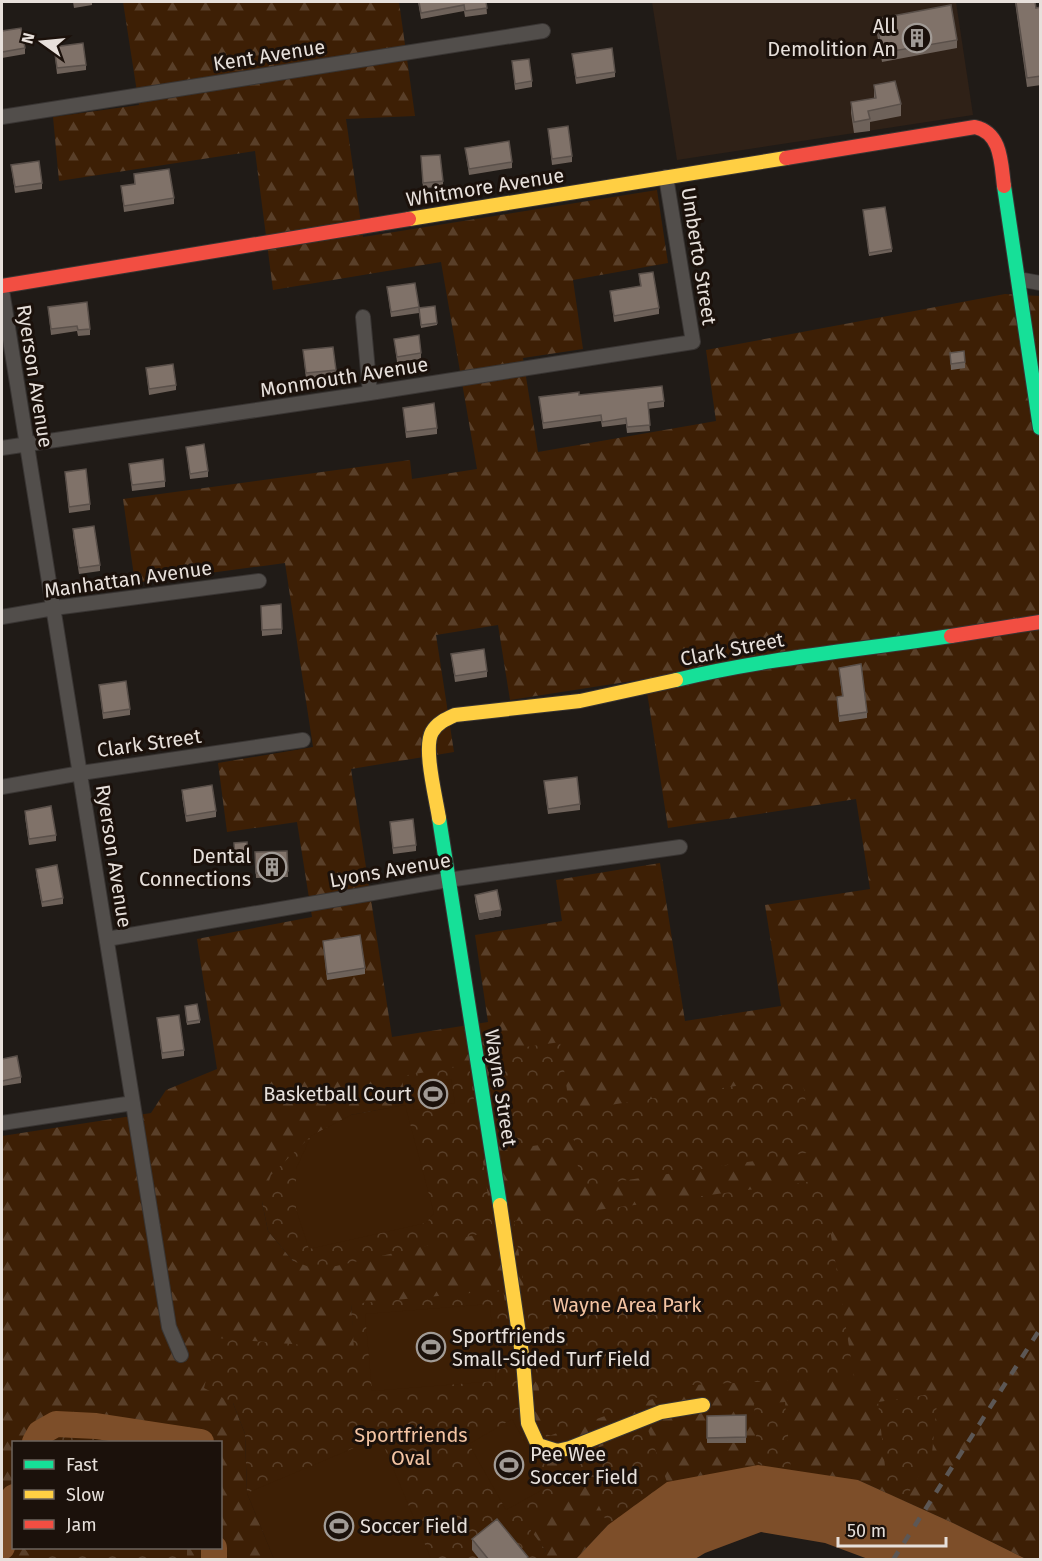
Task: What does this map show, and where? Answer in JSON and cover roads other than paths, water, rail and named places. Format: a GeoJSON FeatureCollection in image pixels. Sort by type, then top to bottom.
{"type":"FeatureCollection","features":[{"type":"Feature","properties":{"kind":"street","name":"Kent Avenue"},"geometry":{"type":"LineString","coordinates":[[2,117],[543,31]]}},
{"type":"Feature","properties":{"kind":"street","name":"Whitmore Avenue"},"geometry":{"type":"LineString","coordinates":[[2,288],[975,127],[983,128],[991,133],[999,149],[1018,279]]}},
{"type":"Feature","properties":{"kind":"street","name":"Umberto Street"},"geometry":{"type":"LineString","coordinates":[[666,177],[693,342]]}},
{"type":"Feature","properties":{"kind":"street"},"geometry":{"type":"LineString","coordinates":[[1041,283],[1018,279],[1041,428]]}},
{"type":"Feature","properties":{"kind":"street","name":"Ryerson Avenue"},"geometry":{"type":"LineString","coordinates":[[2,288],[169,1327],[181,1355]]}},
{"type":"Feature","properties":{"kind":"street"},"geometry":{"type":"LineString","coordinates":[[363,317],[370,393]]}},
{"type":"Feature","properties":{"kind":"street","name":"Monmouth Avenue"},"geometry":{"type":"LineString","coordinates":[[2,448],[693,342]]}},
{"type":"Feature","properties":{"kind":"street","name":"Manhattan Avenue"},"geometry":{"type":"LineString","coordinates":[[2,617],[259,580]]}},
{"type":"Feature","properties":{"kind":"street","name":"Clark Street"},"geometry":{"type":"LineString","coordinates":[[435,726],[443,719],[455,715],[580,701],[777,659],[868,649],[1041,622]]}},
{"type":"Feature","properties":{"kind":"street","name":"Wayne Street"},"geometry":{"type":"LineString","coordinates":[[435,726],[429,735],[428,746],[509,1265],[523,1361],[528,1424],[538,1445],[547,1450],[557,1451],[662,1412],[703,1405]]}},
{"type":"Feature","properties":{"kind":"street","name":"Clark Street"},"geometry":{"type":"LineString","coordinates":[[2,787],[81,772],[303,740]]}},
{"type":"Feature","properties":{"kind":"street","name":"Lyons Avenue"},"geometry":{"type":"LineString","coordinates":[[107,939],[448,880],[680,847]]}},
{"type":"Feature","properties":{"kind":"street"},"geometry":{"type":"LineString","coordinates":[[2,1123],[133,1103]]}},
{"type":"Feature","properties":{"kind":"waterway"},"geometry":{"type":"LineString","coordinates":[[36,1441],[40,1433],[56,1424],[96,1426],[194,1441]]}},
{"type":"Feature","properties":{"kind":"waterway"},"geometry":{"type":"LineString","coordinates":[[2,1547],[12,1505]]}},
{"type":"Feature","properties":{"kind":"waterway"},"geometry":{"type":"LineString","coordinates":[[214,1549],[214,1560]]}},
{"type":"Feature","properties":{"kind":"railway"},"geometry":{"type":"LineString","coordinates":[[893,1560],[1040,1329]]}},
{"type":"Feature","properties":{"kind":"place","name":"All Demolition An"},"geometry":{"type":"Point","coordinates":[917,38]}},
{"type":"Feature","properties":{"kind":"place","name":"Dental Connections"},"geometry":{"type":"Point","coordinates":[272,867]}},
{"type":"Feature","properties":{"kind":"place","name":"Basketball Court"},"geometry":{"type":"Point","coordinates":[433,1094]}},
{"type":"Feature","properties":{"kind":"place","name":"Sportfriends Small-Sided Turf Field"},"geometry":{"type":"Point","coordinates":[431,1347]}},
{"type":"Feature","properties":{"kind":"place","name":"Pee Wee Soccer Field"},"geometry":{"type":"Point","coordinates":[509,1465]}},
{"type":"Feature","properties":{"kind":"place","name":"Soccer Field"},"geometry":{"type":"Point","coordinates":[339,1526]}},
{"type":"Feature","properties":{"kind":"park label","name":"Wayne Area Park"},"geometry":{"type":"Point","coordinates":[627,1305]}},
{"type":"Feature","properties":{"kind":"park label","name":"Sportfriends Oval"},"geometry":{"type":"Point","coordinates":[411,1446]}}]}
